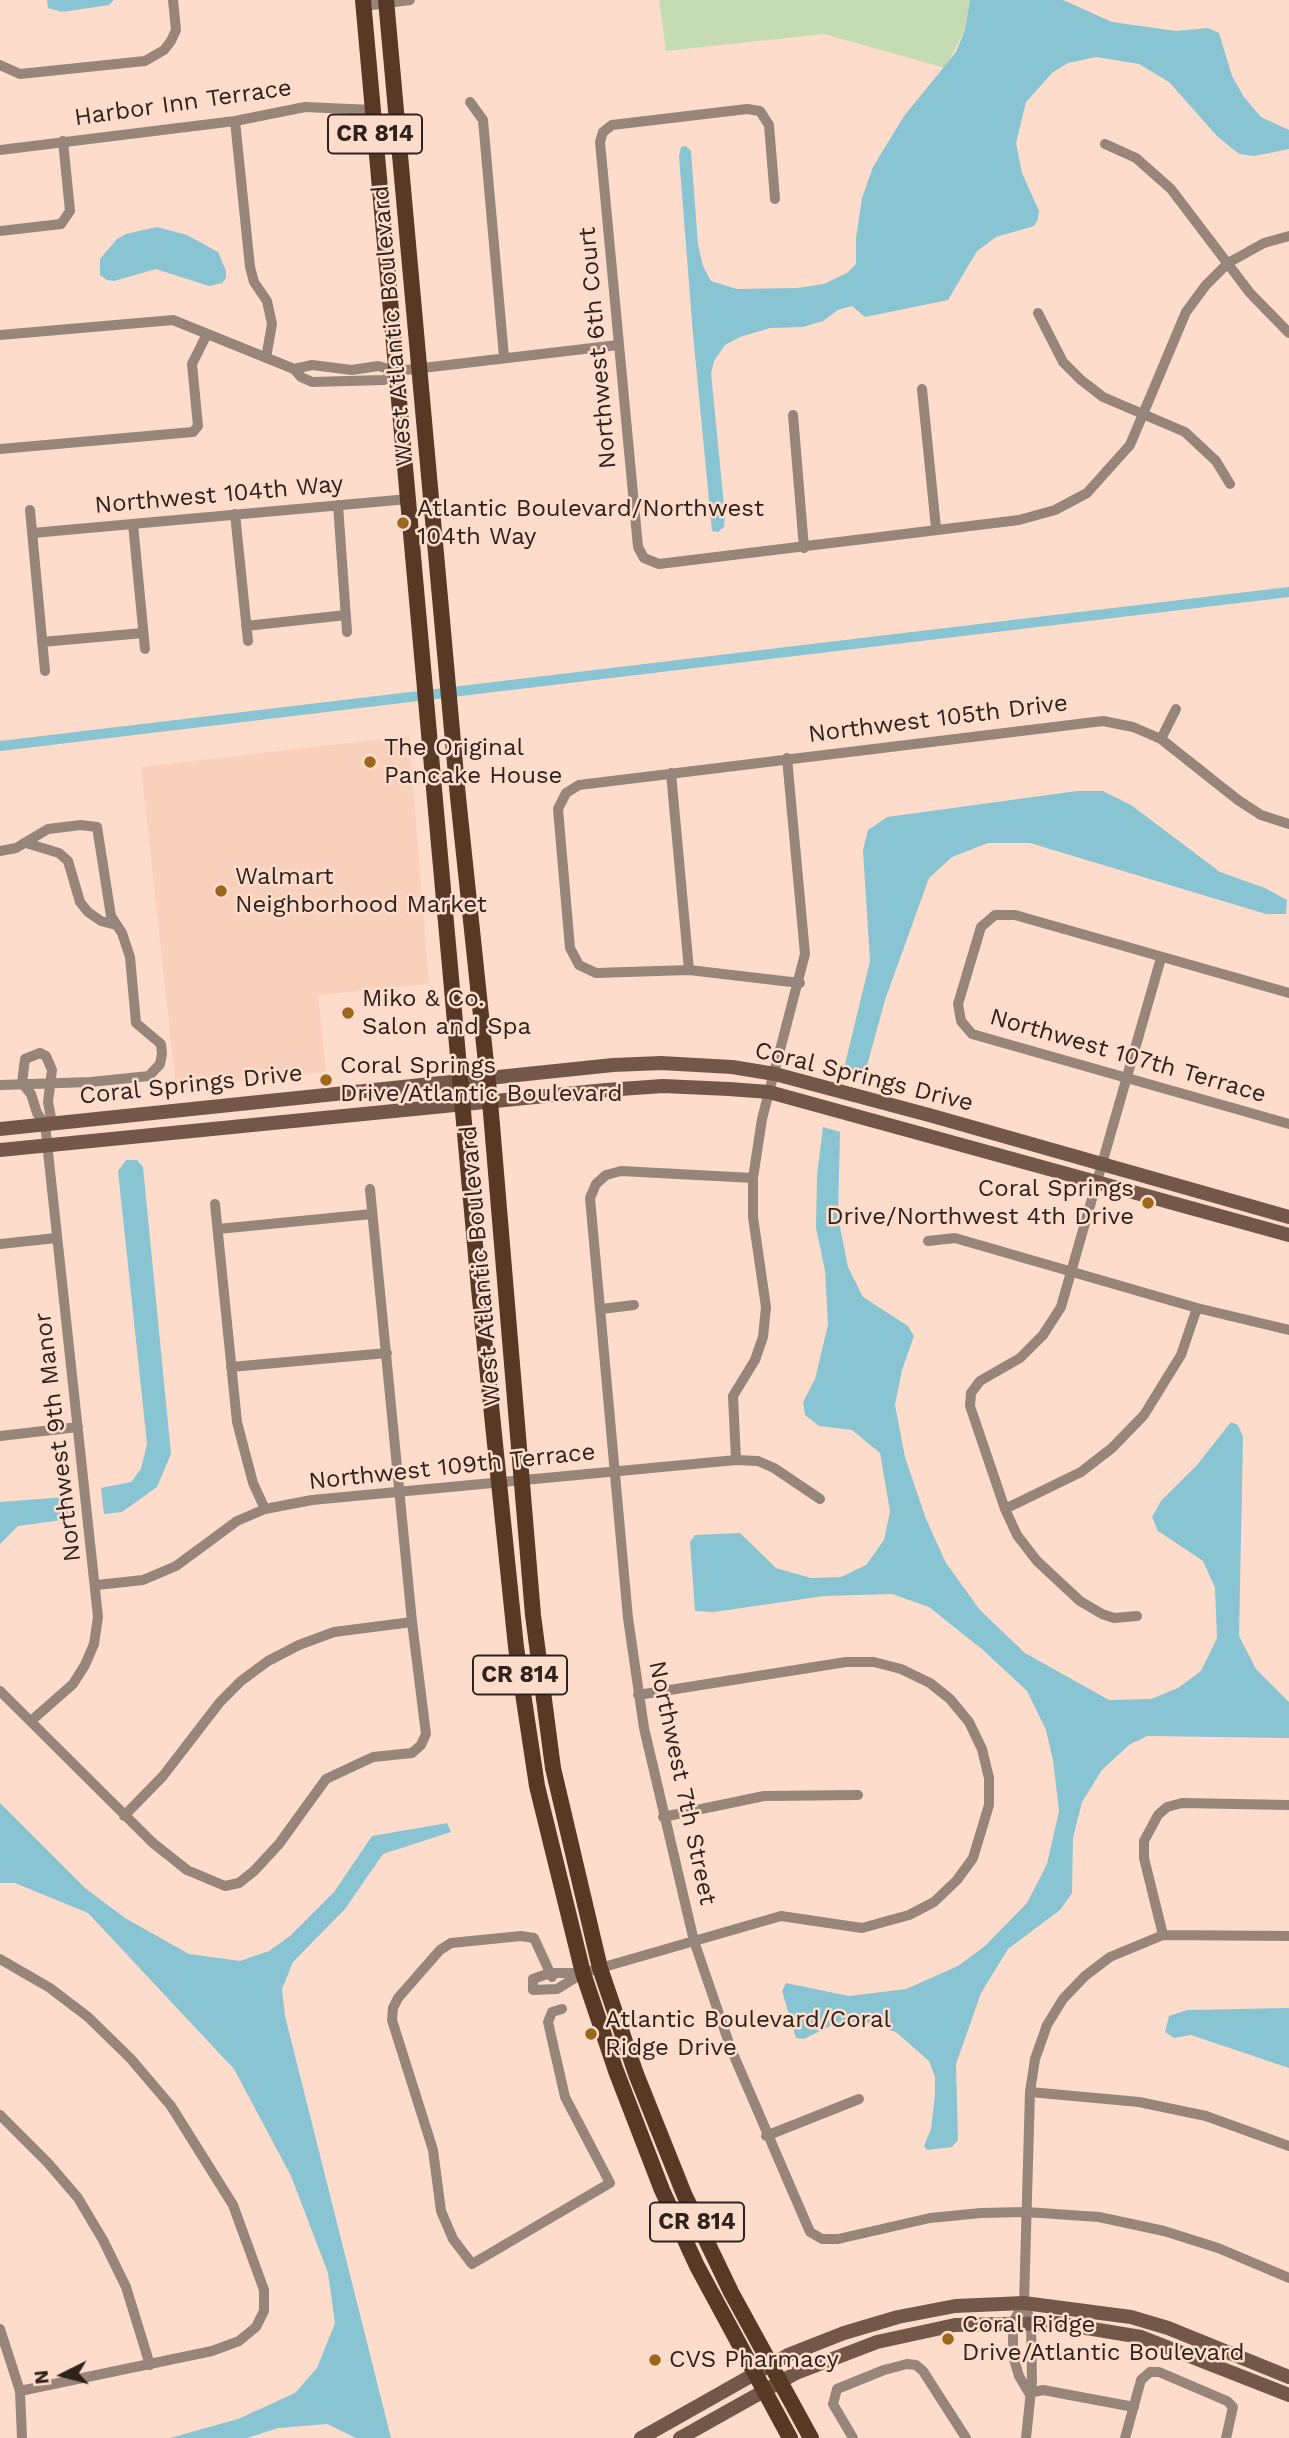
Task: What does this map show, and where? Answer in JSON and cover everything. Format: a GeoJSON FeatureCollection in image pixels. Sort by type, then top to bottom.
{"type":"FeatureCollection","features":[{"type":"Feature","properties":{"kind":"main road","name":"West Atlantic Boulevard"},"geometry":{"type":"LineString","coordinates":[[386,2],[488,1076],[521,1480],[544,1715],[568,1841],[600,1968],[636,2074],[684,2194],[769,2365],[811,2438]]}},
{"type":"Feature","properties":{"kind":"main road","name":"West Atlantic Boulevard"},"geometry":{"type":"LineString","coordinates":[[364,3],[462,1104],[516,1647],[537,1786],[583,1973],[616,2071],[662,2190],[753,2374],[790,2438]]}},
{"type":"Feature","properties":{"kind":"main road","name":"Coral Springs Drive"},"geometry":{"type":"LineString","coordinates":[[0,1129],[488,1076],[661,1063],[732,1067],[775,1074],[1289,1217]]}},
{"type":"Feature","properties":{"kind":"main road","name":"Coral Springs Drive"},"geometry":{"type":"LineString","coordinates":[[0,1150],[663,1086],[769,1092],[1289,1235]]}},
{"type":"Feature","properties":{"kind":"main road"},"geometry":{"type":"LineString","coordinates":[[641,2438],[769,2365],[844,2333],[898,2317],[955,2306],[1024,2303],[1080,2309],[1156,2324],[1285,2376],[1282,2392],[1141,2337],[1099,2329],[1031,2322],[956,2325],[903,2334],[838,2356],[778,2381],[680,2438]]}},
{"type":"Feature","properties":{"kind":"street"},"geometry":{"type":"LineString","coordinates":[[0,65],[20,74],[145,61],[163,50],[171,41],[176,30],[173,0]]}},
{"type":"Feature","properties":{"kind":"street"},"geometry":{"type":"LineString","coordinates":[[364,3],[410,0]]}},
{"type":"Feature","properties":{"kind":"street"},"geometry":{"type":"LineString","coordinates":[[470,102],[483,120],[504,357]]}},
{"type":"Feature","properties":{"kind":"street","name":"Harbor Inn Terrace"},"geometry":{"type":"LineString","coordinates":[[0,150],[235,121],[305,107],[373,110]]}},
{"type":"Feature","properties":{"kind":"street","name":"Northwest 6th Court"},"geometry":{"type":"LineString","coordinates":[[775,199],[769,125],[760,111],[747,108],[612,125],[603,132],[600,142],[638,547],[644,558],[659,564],[804,548]]}},
{"type":"Feature","properties":{"kind":"street"},"geometry":{"type":"LineString","coordinates":[[235,121],[250,267],[254,282],[267,301],[272,324],[266,358]]}},
{"type":"Feature","properties":{"kind":"street"},"geometry":{"type":"LineString","coordinates":[[0,231],[61,224],[71,211],[62,141]]}},
{"type":"Feature","properties":{"kind":"street"},"geometry":{"type":"LineString","coordinates":[[1105,144],[1136,158],[1155,172],[1250,293],[1289,333]]}},
{"type":"Feature","properties":{"kind":"street"},"geometry":{"type":"LineString","coordinates":[[793,415],[804,548],[936,528],[1019,520],[1055,510],[1087,493],[1130,445],[1186,312],[1228,263],[1264,243],[1289,236]]}},
{"type":"Feature","properties":{"kind":"street"},"geometry":{"type":"LineString","coordinates":[[1038,313],[1063,362],[1081,380],[1103,397],[1185,432],[1201,444],[1216,461],[1230,484]]}},
{"type":"Feature","properties":{"kind":"street"},"geometry":{"type":"LineString","coordinates":[[0,335],[173,320],[294,369],[301,377],[312,382],[353,376],[378,366],[397,371],[618,345]]}},
{"type":"Feature","properties":{"kind":"street"},"geometry":{"type":"LineString","coordinates":[[0,449],[193,432],[198,426],[192,364],[207,334]]}},
{"type":"Feature","properties":{"kind":"street"},"geometry":{"type":"LineString","coordinates":[[294,369],[312,365],[353,376]]}},
{"type":"Feature","properties":{"kind":"street"},"geometry":{"type":"LineString","coordinates":[[922,389],[936,528]]}},
{"type":"Feature","properties":{"kind":"street","name":"Northwest 104th Way"},"geometry":{"type":"LineString","coordinates":[[33,533],[408,499]]}},
{"type":"Feature","properties":{"kind":"street"},"geometry":{"type":"LineString","coordinates":[[338,505],[347,632]]}},
{"type":"Feature","properties":{"kind":"street"},"geometry":{"type":"LineString","coordinates":[[30,510],[45,671]]}},
{"type":"Feature","properties":{"kind":"street"},"geometry":{"type":"LineString","coordinates":[[235,514],[248,641]]}},
{"type":"Feature","properties":{"kind":"street"},"geometry":{"type":"LineString","coordinates":[[133,524],[145,649]]}},
{"type":"Feature","properties":{"kind":"street"},"geometry":{"type":"LineString","coordinates":[[246,626],[346,615]]}},
{"type":"Feature","properties":{"kind":"street"},"geometry":{"type":"LineString","coordinates":[[43,642],[143,632]]}},
{"type":"Feature","properties":{"kind":"street"},"geometry":{"type":"LineString","coordinates":[[1161,739],[1176,709]]}},
{"type":"Feature","properties":{"kind":"street","name":"Northwest 105th Drive"},"geometry":{"type":"LineString","coordinates":[[689,970],[596,973],[579,965],[570,948],[558,808],[566,793],[579,785],[1103,721],[1133,727],[1161,739],[1261,815],[1289,824]]}},
{"type":"Feature","properties":{"kind":"street"},"geometry":{"type":"LineString","coordinates":[[736,1460],[733,1396],[755,1360],[763,1337],[766,1307],[754,1230],[753,1178],[769,1092],[800,983],[805,954],[787,758]]}},
{"type":"Feature","properties":{"kind":"street"},"geometry":{"type":"LineString","coordinates":[[671,773],[689,970],[800,983]]}},
{"type":"Feature","properties":{"kind":"street"},"geometry":{"type":"LineString","coordinates":[[0,851],[16,848],[48,830],[81,825],[97,827],[111,916],[130,957],[136,1023],[160,1044],[160,1064],[149,1076],[128,1080],[0,1085]]}},
{"type":"Feature","properties":{"kind":"street"},"geometry":{"type":"LineString","coordinates":[[26,843],[60,853],[68,861],[80,902],[88,912],[116,925]]}},
{"type":"Feature","properties":{"kind":"street","name":"Northwest 107th Terrace"},"geometry":{"type":"LineString","coordinates":[[1161,958],[1015,915],[995,915],[981,927],[958,1004],[961,1021],[972,1034],[1289,1124]]}},
{"type":"Feature","properties":{"kind":"street"},"geometry":{"type":"LineString","coordinates":[[1137,1616],[1114,1618],[1080,1601],[1037,1561],[1017,1535],[1005,1509],[970,1406],[971,1393],[979,1381],[1020,1357],[1043,1335],[1061,1307],[1161,958],[1289,993]]}},
{"type":"Feature","properties":{"kind":"street"},"geometry":{"type":"LineString","coordinates":[[40,1053],[50,1063],[52,1083],[48,1102],[51,1118],[45,1124],[37,1113],[31,1094],[22,1083],[25,1059],[40,1053]]}},
{"type":"Feature","properties":{"kind":"street","name":"Northwest 9th Manor"},"geometry":{"type":"LineString","coordinates":[[31,1721],[73,1684],[94,1644],[98,1616],[97,1585],[45,1124]]}},
{"type":"Feature","properties":{"kind":"street","name":"Northwest 7th Street"},"geometry":{"type":"LineString","coordinates":[[753,1178],[621,1171],[606,1175],[596,1184],[590,1198],[614,1472],[638,1695],[663,1817],[694,1941],[731,2049],[766,2136],[810,2232],[822,2239],[838,2239],[930,2218],[1026,2212]]}},
{"type":"Feature","properties":{"kind":"street"},"geometry":{"type":"LineString","coordinates":[[0,1690],[124,1816],[187,1870],[225,1886],[239,1883],[279,1844],[326,1779],[373,1757],[412,1753],[421,1745],[426,1734],[412,1622],[370,1189]]}},
{"type":"Feature","properties":{"kind":"street"},"geometry":{"type":"LineString","coordinates":[[215,1204],[231,1367],[243,1452],[265,1509]]}},
{"type":"Feature","properties":{"kind":"street"},"geometry":{"type":"LineString","coordinates":[[218,1229],[372,1214]]}},
{"type":"Feature","properties":{"kind":"street"},"geometry":{"type":"LineString","coordinates":[[0,1244],[56,1238]]}},
{"type":"Feature","properties":{"kind":"street"},"geometry":{"type":"LineString","coordinates":[[928,1241],[955,1238],[1197,1308],[1289,1330]]}},
{"type":"Feature","properties":{"kind":"street"},"geometry":{"type":"LineString","coordinates":[[601,1309],[634,1306]]}},
{"type":"Feature","properties":{"kind":"street"},"geometry":{"type":"LineString","coordinates":[[1005,1509],[1081,1472],[1112,1448],[1144,1415],[1181,1355],[1197,1308]]}},
{"type":"Feature","properties":{"kind":"street"},"geometry":{"type":"LineString","coordinates":[[231,1367],[387,1353]]}},
{"type":"Feature","properties":{"kind":"street"},"geometry":{"type":"LineString","coordinates":[[0,1436],[78,1427]]}},
{"type":"Feature","properties":{"kind":"street","name":"Northwest 109th Terrace"},"geometry":{"type":"LineString","coordinates":[[97,1585],[143,1580],[176,1566],[237,1521],[265,1509],[312,1500],[736,1460],[758,1461],[774,1468],[820,1499]]}},
{"type":"Feature","properties":{"kind":"street"},"geometry":{"type":"LineString","coordinates":[[124,1816],[163,1776],[220,1702],[241,1681],[268,1661],[299,1645],[334,1632],[412,1622]]}},
{"type":"Feature","properties":{"kind":"street"},"geometry":{"type":"LineString","coordinates":[[583,1973],[550,1973],[533,1979],[533,1990],[557,1989],[583,1973],[781,1916],[862,1928],[886,1924],[933,1902],[957,1880],[973,1858],[989,1805],[989,1778],[982,1749],[969,1722],[950,1699],[930,1683],[901,1669],[874,1662],[846,1662],[638,1695]]}},
{"type":"Feature","properties":{"kind":"street"},"geometry":{"type":"LineString","coordinates":[[663,1817],[764,1796],[858,1795]]}},
{"type":"Feature","properties":{"kind":"street"},"geometry":{"type":"LineString","coordinates":[[1163,1935],[1144,1858],[1144,1841],[1150,1827],[1167,1807],[1202,1802],[1289,1805]]}},
{"type":"Feature","properties":{"kind":"street"},"geometry":{"type":"LineString","coordinates":[[1026,2438],[1031,2367],[1031,2322],[1024,2303],[1030,2092],[1047,2025],[1063,2000],[1085,1976],[1110,1957],[1163,1935],[1289,1936]]}},
{"type":"Feature","properties":{"kind":"street"},"geometry":{"type":"LineString","coordinates":[[557,1989],[534,1938],[522,1936],[451,1943],[440,1950],[398,1998],[393,2008],[392,2020],[426,2123],[441,2211],[453,2239],[471,2264],[610,2183],[565,2097],[548,2022],[552,2012],[562,2008]]}},
{"type":"Feature","properties":{"kind":"street"},"geometry":{"type":"LineString","coordinates":[[0,1959],[50,1988],[88,2017],[131,2059],[172,2106],[233,2205],[264,2290],[264,2311],[256,2327],[239,2342],[150,2365],[20,2391]]}},
{"type":"Feature","properties":{"kind":"street"},"geometry":{"type":"LineString","coordinates":[[1030,2092],[1081,2095],[1206,2116],[1289,2146]]}},
{"type":"Feature","properties":{"kind":"street"},"geometry":{"type":"LineString","coordinates":[[766,2136],[859,2099]]}},
{"type":"Feature","properties":{"kind":"street"},"geometry":{"type":"LineString","coordinates":[[0,2115],[48,2163],[78,2198],[126,2287],[150,2365]]}},
{"type":"Feature","properties":{"kind":"street"},"geometry":{"type":"LineString","coordinates":[[1026,2212],[1099,2217],[1164,2231],[1218,2248],[1289,2278]]}},
{"type":"Feature","properties":{"kind":"street"},"geometry":{"type":"LineString","coordinates":[[1024,2303],[1013,2322],[1016,2368],[1029,2393]]}},
{"type":"Feature","properties":{"kind":"street"},"geometry":{"type":"LineString","coordinates":[[0,2329],[20,2391],[22,2438]]}},
{"type":"Feature","properties":{"kind":"street"},"geometry":{"type":"LineString","coordinates":[[853,2438],[833,2404],[836,2389],[884,2370],[916,2365],[923,2371],[966,2438]]}},
{"type":"Feature","properties":{"kind":"street"},"geometry":{"type":"LineString","coordinates":[[1016,2368],[1031,2367]]}},
{"type":"Feature","properties":{"kind":"street"},"geometry":{"type":"LineString","coordinates":[[1125,2438],[1142,2380],[1150,2372],[1170,2377],[1227,2400],[1233,2407],[1226,2438]]}},
{"type":"Feature","properties":{"kind":"street"},"geometry":{"type":"LineString","coordinates":[[1029,2393],[1044,2389],[1133,2407]]}},
{"type":"Feature","properties":{"kind":"shaded area"},"geometry":{"type":"Polygon","coordinates":[[[409,736],[429,984],[318,995],[326,1072],[176,1088],[141,767],[409,736]]]}},
{"type":"Feature","properties":{"kind":"green space"},"geometry":{"type":"Polygon","coordinates":[[[659,0],[970,1],[965,30],[945,68],[824,34],[666,51],[659,0]]]}},
{"type":"Feature","properties":{"kind":"water"},"geometry":{"type":"Polygon","coordinates":[[[47,0],[114,0],[109,5],[62,12],[48,8],[47,0]]]}},
{"type":"Feature","properties":{"kind":"water"},"geometry":{"type":"Polygon","coordinates":[[[970,0],[1063,0],[1112,22],[1176,31],[1208,28],[1219,33],[1232,76],[1244,97],[1261,117],[1289,130],[1289,149],[1254,156],[1239,154],[1217,136],[1169,82],[1139,64],[1096,57],[1068,63],[1053,72],[1026,102],[1016,143],[1022,173],[1039,211],[1038,219],[1034,226],[996,237],[977,251],[948,300],[865,317],[852,306],[838,310],[823,321],[803,327],[770,328],[740,337],[725,345],[714,361],[711,373],[725,516],[724,527],[718,532],[712,531],[693,334],[679,156],[681,147],[686,146],[691,151],[698,245],[703,266],[711,281],[737,289],[798,288],[824,284],[847,273],[856,264],[856,238],[862,198],[873,167],[904,116],[956,52],[965,30],[970,0]]]}},
{"type":"Feature","properties":{"kind":"water"},"geometry":{"type":"Polygon","coordinates":[[[157,227],[187,235],[218,252],[226,278],[222,283],[209,286],[156,269],[114,281],[100,275],[100,259],[117,239],[126,234],[157,227]]]}},
{"type":"Feature","properties":{"kind":"water"},"geometry":{"type":"Polygon","coordinates":[[[1077,791],[1103,791],[1131,805],[1220,872],[1265,888],[1287,900],[1286,914],[1266,914],[1030,843],[988,843],[952,857],[929,878],[885,1000],[865,1073],[856,1074],[844,1068],[870,961],[863,850],[868,830],[887,817],[1077,791]]]}},
{"type":"Feature","properties":{"kind":"water"},"geometry":{"type":"Polygon","coordinates":[[[823,1127],[840,1132],[838,1217],[848,1267],[863,1297],[908,1326],[914,1336],[902,1370],[895,1405],[905,1457],[926,1519],[946,1563],[980,1610],[1025,1653],[1109,1700],[1151,1699],[1178,1688],[1201,1671],[1217,1638],[1215,1588],[1203,1561],[1158,1531],[1152,1517],[1161,1501],[1197,1465],[1231,1422],[1238,1425],[1243,1437],[1239,1636],[1256,1669],[1289,1702],[1289,1738],[1147,1736],[1129,1745],[1102,1770],[1082,1802],[1073,1838],[1072,1893],[1060,1910],[1008,1949],[981,1993],[956,2064],[958,2140],[952,2147],[927,2150],[924,2146],[931,2129],[935,2095],[935,2077],[929,2061],[896,2032],[861,2021],[832,2025],[804,2039],[796,2038],[782,1991],[786,1983],[849,1996],[906,1989],[958,1966],[985,1946],[1027,1903],[1047,1864],[1059,1811],[1053,1760],[1046,1730],[1027,1691],[983,1650],[929,1607],[892,1594],[824,1596],[714,1612],[695,1611],[690,1542],[695,1535],[740,1533],[776,1568],[811,1578],[841,1577],[866,1565],[884,1540],[890,1511],[880,1453],[852,1430],[819,1426],[805,1415],[803,1402],[815,1379],[828,1325],[825,1270],[816,1228],[817,1175],[823,1127]]]}},
{"type":"Feature","properties":{"kind":"water"},"geometry":{"type":"Polygon","coordinates":[[[126,1160],[137,1160],[143,1167],[171,1454],[157,1487],[122,1512],[104,1514],[101,1488],[131,1482],[141,1469],[147,1444],[118,1171],[126,1160]]]}},
{"type":"Feature","properties":{"kind":"water"},"geometry":{"type":"Polygon","coordinates":[[[66,1497],[69,1519],[18,1526],[0,1544],[0,1502],[66,1497]]]}},
{"type":"Feature","properties":{"kind":"water"},"geometry":{"type":"Polygon","coordinates":[[[0,1803],[85,1888],[125,1918],[189,1954],[240,1961],[269,1951],[290,1936],[334,1892],[372,1836],[447,1823],[451,1832],[383,1854],[345,1909],[293,1962],[282,1989],[285,2016],[391,2438],[356,2438],[327,2424],[278,2428],[247,2438],[170,2438],[238,2419],[295,2393],[317,2368],[335,2323],[328,2273],[291,2176],[234,2069],[88,1913],[15,1883],[0,1883],[0,1803]]]}},
{"type":"Feature","properties":{"kind":"water"},"geometry":{"type":"Polygon","coordinates":[[[1289,2008],[1289,2068],[1191,2035],[1174,2038],[1165,2032],[1169,2016],[1187,2010],[1289,2008]]]}},
{"type":"Feature","properties":{"kind":"waterway"},"geometry":{"type":"LineString","coordinates":[[0,746],[1289,592]]}},
{"type":"Feature","properties":{"kind":"place","name":"Atlantic Boulevard/Northwest 104th Way"},"geometry":{"type":"Point","coordinates":[403,523]}},
{"type":"Feature","properties":{"kind":"place","name":"The Original Pancake House"},"geometry":{"type":"Point","coordinates":[370,762]}},
{"type":"Feature","properties":{"kind":"place","name":"Walmart Neighborhood Market"},"geometry":{"type":"Point","coordinates":[221,891]}},
{"type":"Feature","properties":{"kind":"place","name":"Miko & Co. Salon and Spa"},"geometry":{"type":"Point","coordinates":[348,1013]}},
{"type":"Feature","properties":{"kind":"place","name":"Coral Springs Drive/Atlantic Boulevard"},"geometry":{"type":"Point","coordinates":[326,1080]}},
{"type":"Feature","properties":{"kind":"place","name":"Coral Springs Drive/Northwest 4th Drive"},"geometry":{"type":"Point","coordinates":[1148,1203]}},
{"type":"Feature","properties":{"kind":"place","name":"Atlantic Boulevard/Coral Ridge Drive"},"geometry":{"type":"Point","coordinates":[591,2034]}},
{"type":"Feature","properties":{"kind":"place","name":"Coral Ridge Drive/Atlantic Boulevard"},"geometry":{"type":"Point","coordinates":[948,2339]}},
{"type":"Feature","properties":{"kind":"place","name":"CVS Pharmacy"},"geometry":{"type":"Point","coordinates":[655,2360]}}]}
